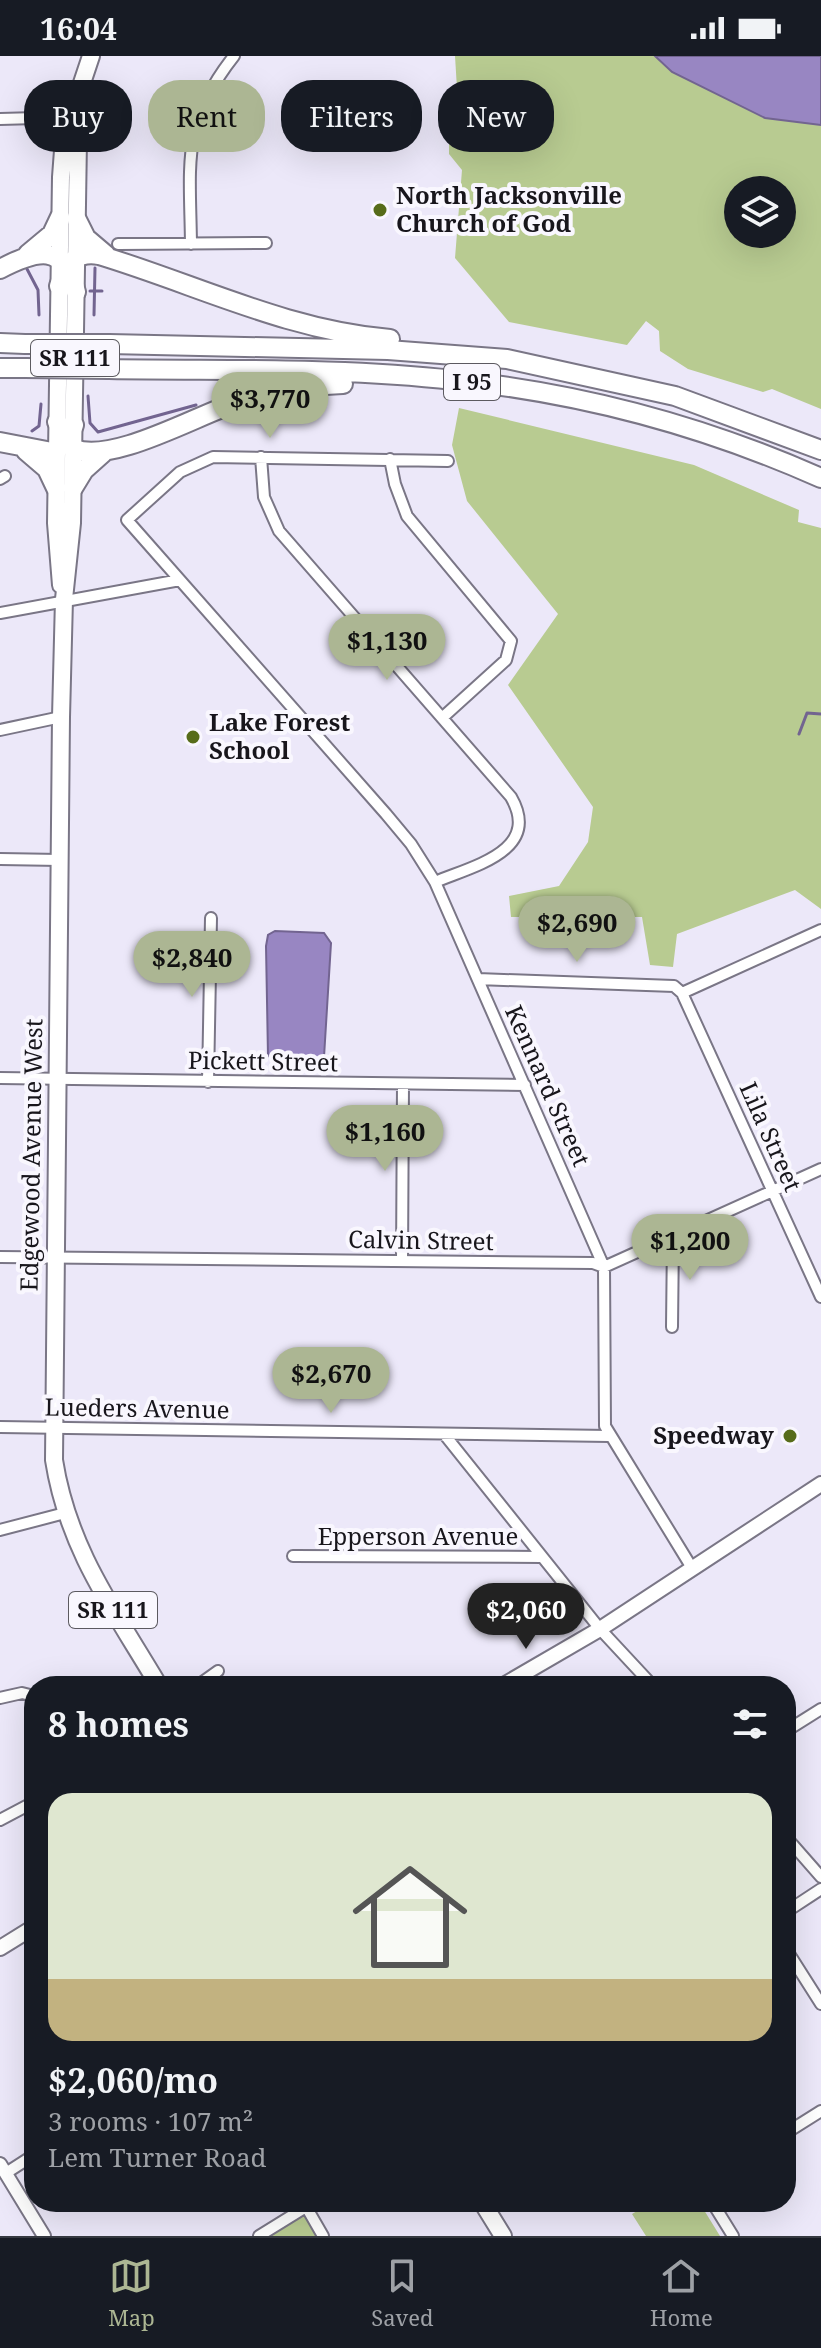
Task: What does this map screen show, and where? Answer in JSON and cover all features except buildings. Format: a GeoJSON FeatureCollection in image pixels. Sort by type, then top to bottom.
{"type":"FeatureCollection","features":[{"type":"Feature","properties":{"kind":"highway"},"geometry":{"type":"LineString","coordinates":[[0,269],[28,254],[69,219],[86,238],[307,327],[446,346],[507,359]]}},
{"type":"Feature","properties":{"kind":"highway"},"geometry":{"type":"LineString","coordinates":[[28,254],[46,254],[67,261],[90,253],[115,251]]}},
{"type":"Feature","properties":{"kind":"highway"},"geometry":{"type":"LineString","coordinates":[[67,261],[68,289]]}},
{"type":"Feature","properties":{"kind":"highway","name":"I 95"},"geometry":{"type":"LineString","coordinates":[[0,343],[388,350],[507,359],[675,396],[766,427],[821,450]]}},
{"type":"Feature","properties":{"kind":"highway","name":"I 95"},"geometry":{"type":"LineString","coordinates":[[0,368],[389,375],[518,388],[581,399],[677,424],[821,478]]}},
{"type":"Feature","properties":{"kind":"highway"},"geometry":{"type":"LineString","coordinates":[[24,449],[65,488],[103,453],[237,403],[293,389],[354,383],[518,388]]}},
{"type":"Feature","properties":{"kind":"highway"},"geometry":{"type":"LineString","coordinates":[[0,442],[48,453],[66,438],[103,453]]}},
{"type":"Feature","properties":{"kind":"main road"},"geometry":{"type":"LineString","coordinates":[[82,80],[88,57]]}},
{"type":"Feature","properties":{"kind":"main road"},"geometry":{"type":"LineString","coordinates":[[67,261],[77,152]]}},
{"type":"Feature","properties":{"kind":"main road","name":"Edgewood Avenue West"},"geometry":{"type":"LineString","coordinates":[[68,289],[65,488],[57,549],[64,599],[54,1460],[65,1513],[89,1572],[153,1676]]}},
{"type":"Feature","properties":{"kind":"main road"},"geometry":{"type":"LineString","coordinates":[[519,1676],[600,1629],[821,1484]]}},
{"type":"Feature","properties":{"kind":"main road"},"geometry":{"type":"LineString","coordinates":[[1,1946],[24,1933]]}},
{"type":"Feature","properties":{"kind":"main road"},"geometry":{"type":"LineString","coordinates":[[488,2212],[503,2236]]}},
{"type":"Feature","properties":{"kind":"street"},"geometry":{"type":"LineString","coordinates":[[191,244],[194,129],[204,98],[234,56]]}},
{"type":"Feature","properties":{"kind":"street"},"geometry":{"type":"LineString","coordinates":[[0,119],[24,118]]}},
{"type":"Feature","properties":{"kind":"street"},"geometry":{"type":"LineString","coordinates":[[115,251],[191,244],[266,243]]}},
{"type":"Feature","properties":{"kind":"street","name":"Kennard Street"},"geometry":{"type":"LineString","coordinates":[[261,457],[213,457],[191,464],[168,480],[127,520],[386,814],[435,882],[604,1267],[604,1416],[609,1436],[692,1568]]}},
{"type":"Feature","properties":{"kind":"street"},"geometry":{"type":"LineString","coordinates":[[435,882],[510,846],[517,838],[520,821],[511,797],[279,531],[264,497],[261,457],[448,461]]}},
{"type":"Feature","properties":{"kind":"street"},"geometry":{"type":"LineString","coordinates":[[390,459],[407,516],[509,635],[512,648],[506,660],[442,718]]}},
{"type":"Feature","properties":{"kind":"street"},"geometry":{"type":"LineString","coordinates":[[0,613],[180,580]]}},
{"type":"Feature","properties":{"kind":"street"},"geometry":{"type":"LineString","coordinates":[[0,730],[61,717]]}},
{"type":"Feature","properties":{"kind":"street"},"geometry":{"type":"LineString","coordinates":[[0,859],[60,860]]}},
{"type":"Feature","properties":{"kind":"street"},"geometry":{"type":"LineString","coordinates":[[208,1082],[211,918]]}},
{"type":"Feature","properties":{"kind":"street"},"geometry":{"type":"LineString","coordinates":[[478,979],[678,989],[821,930]]}},
{"type":"Feature","properties":{"kind":"street","name":"Lila Street"},"geometry":{"type":"LineString","coordinates":[[678,989],[821,1297]]}},
{"type":"Feature","properties":{"kind":"street","name":"Pickett Street"},"geometry":{"type":"LineString","coordinates":[[0,1078],[525,1085]]}},
{"type":"Feature","properties":{"kind":"street"},"geometry":{"type":"LineString","coordinates":[[402,1261],[403,1084]]}},
{"type":"Feature","properties":{"kind":"street","name":"Calvin Street"},"geometry":{"type":"LineString","coordinates":[[0,1257],[593,1263],[604,1267],[821,1169]]}},
{"type":"Feature","properties":{"kind":"street"},"geometry":{"type":"LineString","coordinates":[[672,1327],[673,1237]]}},
{"type":"Feature","properties":{"kind":"street","name":"Lueders Avenue"},"geometry":{"type":"LineString","coordinates":[[0,1427],[609,1436]]}},
{"type":"Feature","properties":{"kind":"street"},"geometry":{"type":"LineString","coordinates":[[444,1434],[600,1629],[644,1676]]}},
{"type":"Feature","properties":{"kind":"street"},"geometry":{"type":"LineString","coordinates":[[0,1530],[65,1513]]}},
{"type":"Feature","properties":{"kind":"street","name":"Epperson Avenue"},"geometry":{"type":"LineString","coordinates":[[293,1556],[542,1557]]}},
{"type":"Feature","properties":{"kind":"street"},"geometry":{"type":"LineString","coordinates":[[211,1676],[218,1671]]}},
{"type":"Feature","properties":{"kind":"street"},"geometry":{"type":"LineString","coordinates":[[0,1698],[14,1693],[24,1694]]}},
{"type":"Feature","properties":{"kind":"street"},"geometry":{"type":"LineString","coordinates":[[796,1725],[821,1709]]}},
{"type":"Feature","properties":{"kind":"street"},"geometry":{"type":"LineString","coordinates":[[0,1820],[24,1807]]}},
{"type":"Feature","properties":{"kind":"street"},"geometry":{"type":"LineString","coordinates":[[796,1848],[821,1877]]}},
{"type":"Feature","properties":{"kind":"street"},"geometry":{"type":"LineString","coordinates":[[796,1905],[821,1889]]}},
{"type":"Feature","properties":{"kind":"street"},"geometry":{"type":"LineString","coordinates":[[796,1965],[821,2004]]}},
{"type":"Feature","properties":{"kind":"street"},"geometry":{"type":"LineString","coordinates":[[796,2127],[821,2111]]}},
{"type":"Feature","properties":{"kind":"street"},"geometry":{"type":"LineString","coordinates":[[24,2159],[3,2168],[24,2203]]}},
{"type":"Feature","properties":{"kind":"street"},"geometry":{"type":"LineString","coordinates":[[30,2212],[44,2236]]}},
{"type":"Feature","properties":{"kind":"street"},"geometry":{"type":"LineString","coordinates":[[259,2236],[296,2212]]}},
{"type":"Feature","properties":{"kind":"street"},"geometry":{"type":"LineString","coordinates":[[312,2212],[323,2236]]}},
{"type":"Feature","properties":{"kind":"street"},"geometry":{"type":"LineString","coordinates":[[718,2212],[733,2236]]}},
{"type":"Feature","properties":{"kind":"green space"},"geometry":{"type":"Polygon","coordinates":[[[455,56],[655,56],[672,72],[765,118],[821,125],[821,409],[772,389],[763,392],[688,369],[660,351],[659,331],[646,321],[627,345],[509,322],[455,258],[462,170],[449,154],[554,152],[554,80],[456,80],[455,56]]]}},
{"type":"Feature","properties":{"kind":"green space"},"geometry":{"type":"Polygon","coordinates":[[[459,408],[694,465],[799,510],[798,522],[821,528],[821,909],[795,890],[677,934],[673,967],[650,965],[642,917],[511,917],[509,896],[559,886],[588,842],[593,807],[508,685],[558,614],[467,501],[452,445],[459,408]]]}},
{"type":"Feature","properties":{"kind":"green space"},"geometry":{"type":"Polygon","coordinates":[[[705,2212],[720,2236],[646,2236],[632,2214],[705,2212]]]}},
{"type":"Feature","properties":{"kind":"green space"},"geometry":{"type":"Polygon","coordinates":[[[304,2213],[318,2236],[266,2236],[304,2213]]]}},
{"type":"Feature","properties":{"kind":"shaded area"},"geometry":{"type":"Polygon","coordinates":[[[655,56],[821,56],[821,125],[765,118],[672,72],[655,56]]]}},
{"type":"Feature","properties":{"kind":"shaded area"},"geometry":{"type":"Polygon","coordinates":[[[275,931],[324,933],[331,943],[324,1057],[321,1060],[285,1062],[268,1056],[266,946],[268,935],[275,931]]]}},
{"type":"Feature","properties":{"kind":"waterway"},"geometry":{"type":"LineString","coordinates":[[94,315],[95,268]]}},
{"type":"Feature","properties":{"kind":"waterway"},"geometry":{"type":"LineString","coordinates":[[27,269],[38,290],[39,315]]}},
{"type":"Feature","properties":{"kind":"waterway"},"geometry":{"type":"LineString","coordinates":[[90,291],[102,291]]}},
{"type":"Feature","properties":{"kind":"waterway"},"geometry":{"type":"LineString","coordinates":[[88,396],[90,423],[98,432],[196,405]]}},
{"type":"Feature","properties":{"kind":"waterway"},"geometry":{"type":"LineString","coordinates":[[32,431],[39,426],[41,404]]}},
{"type":"Feature","properties":{"kind":"waterway"},"geometry":{"type":"LineString","coordinates":[[799,734],[807,713],[821,714]]}},
{"type":"Feature","properties":{"kind":"place","name":"North Jacksonville Church of God"},"geometry":{"type":"Point","coordinates":[380,210]}},
{"type":"Feature","properties":{"kind":"place","name":"Lake Forest School"},"geometry":{"type":"Point","coordinates":[193,737]}},
{"type":"Feature","properties":{"kind":"place","name":"Speedway"},"geometry":{"type":"Point","coordinates":[790,1436]}}]}
